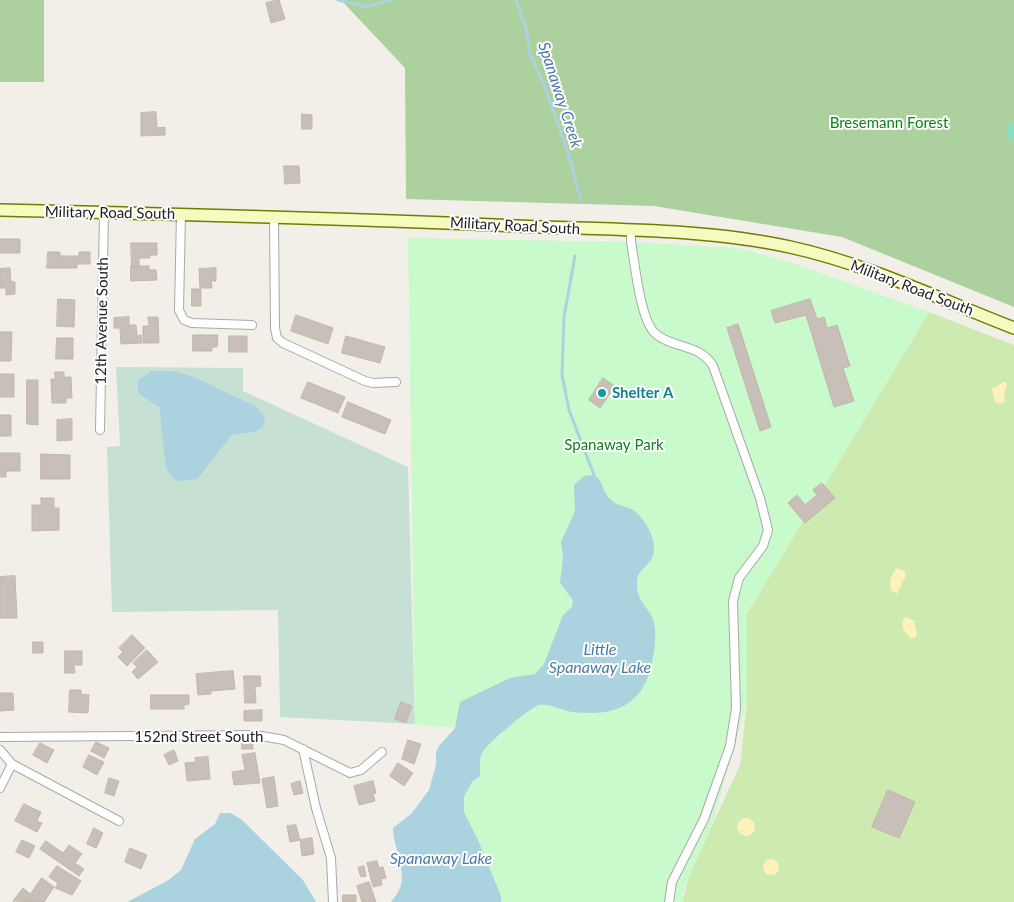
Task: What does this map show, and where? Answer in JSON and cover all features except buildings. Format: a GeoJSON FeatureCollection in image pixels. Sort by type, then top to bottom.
{"type":"FeatureCollection","features":[{"type":"Feature","properties":{"kind":"main road","name":"Military Road South"},"geometry":{"type":"LineString","coordinates":[[0,210],[274,216],[724,236],[808,252],[888,278],[1014,328]]}},
{"type":"Feature","properties":{"kind":"street","name":"12th Avenue South"},"geometry":{"type":"LineString","coordinates":[[100,430],[104,212]]}},
{"type":"Feature","properties":{"kind":"street"},"geometry":{"type":"LineString","coordinates":[[181,214],[179,310],[184,320],[192,324],[252,325]]}},
{"type":"Feature","properties":{"kind":"street"},"geometry":{"type":"LineString","coordinates":[[274,216],[275,328],[277,338],[283,343],[364,381],[373,383],[396,382]]}},
{"type":"Feature","properties":{"kind":"street"},"geometry":{"type":"LineString","coordinates":[[631,232],[631,242],[648,321],[658,336],[704,355],[713,366],[760,498],[768,530],[763,546],[739,578],[733,601],[736,708],[730,746],[704,819],[672,882],[669,902]]}},
{"type":"Feature","properties":{"kind":"street","name":"152nd Street South"},"geometry":{"type":"LineString","coordinates":[[0,736],[256,735],[284,740],[350,772],[361,770],[382,752]]}},
{"type":"Feature","properties":{"kind":"street"},"geometry":{"type":"LineString","coordinates":[[303,749],[316,808],[331,858],[333,902]]}},
{"type":"Feature","properties":{"kind":"street"},"geometry":{"type":"LineString","coordinates":[[0,750],[12,764],[119,822]]}},
{"type":"Feature","properties":{"kind":"street"},"geometry":{"type":"LineString","coordinates":[[0,788],[12,764]]}},
{"type":"Feature","properties":{"kind":"green space"},"geometry":{"type":"Polygon","coordinates":[[[0,0],[44,0],[44,82],[0,82],[0,0]]]}},
{"type":"Feature","properties":{"kind":"green space","name":"Bresemann Forest"},"geometry":{"type":"Polygon","coordinates":[[[341,0],[1014,0],[1014,307],[842,237],[654,206],[406,199],[405,68],[341,0]]]}},
{"type":"Feature","properties":{"kind":"green space"},"geometry":{"type":"Polygon","coordinates":[[[1014,123],[1014,142],[1007,137],[1007,125],[1014,123]]]}},
{"type":"Feature","properties":{"kind":"green space","name":"Spanaway Park"},"geometry":{"type":"Polygon","coordinates":[[[408,238],[631,242],[737,248],[790,262],[929,312],[747,614],[747,701],[712,825],[689,876],[682,895],[683,902],[501,902],[501,896],[479,842],[464,812],[464,797],[472,782],[480,776],[481,753],[455,728],[415,724],[408,238]]]}},
{"type":"Feature","properties":{"kind":"green space"},"geometry":{"type":"Polygon","coordinates":[[[929,312],[1014,345],[1014,902],[682,902],[689,876],[740,765],[747,701],[747,614],[929,312]]]}},
{"type":"Feature","properties":{"kind":"green space"},"geometry":{"type":"Polygon","coordinates":[[[116,367],[243,368],[243,391],[408,467],[415,724],[280,717],[278,610],[112,612],[107,447],[120,446],[116,367]],[[158,406],[163,431],[232,435],[255,432],[158,406]]]}},
{"type":"Feature","properties":{"kind":"sand"},"geometry":{"type":"Polygon","coordinates":[[[1005,381],[1007,384],[1004,394],[1005,402],[1001,404],[995,402],[992,389],[1005,381]]]}},
{"type":"Feature","properties":{"kind":"sand"},"geometry":{"type":"Polygon","coordinates":[[[896,568],[904,571],[906,575],[897,594],[891,590],[890,580],[896,568]]]}},
{"type":"Feature","properties":{"kind":"sand"},"geometry":{"type":"Polygon","coordinates":[[[907,617],[914,621],[917,633],[915,638],[910,638],[903,629],[903,619],[907,617]]]}},
{"type":"Feature","properties":{"kind":"sand"},"geometry":{"type":"Polygon","coordinates":[[[746,818],[752,821],[755,827],[752,833],[746,836],[740,833],[737,827],[740,821],[746,818]]]}},
{"type":"Feature","properties":{"kind":"sand"},"geometry":{"type":"Polygon","coordinates":[[[771,859],[779,867],[771,875],[763,867],[771,859]]]}},
{"type":"Feature","properties":{"kind":"water"},"geometry":{"type":"Polygon","coordinates":[[[151,371],[173,371],[194,377],[257,407],[265,418],[263,427],[255,432],[232,435],[197,479],[176,481],[166,468],[159,407],[138,393],[138,381],[151,371]]]}},
{"type":"Feature","properties":{"kind":"water","name":"Little Spanaway Lake"},"geometry":{"type":"Polygon","coordinates":[[[594,475],[600,481],[610,499],[630,508],[642,518],[654,544],[653,556],[639,574],[637,581],[639,596],[651,615],[655,626],[654,651],[648,678],[634,699],[614,710],[588,713],[569,711],[547,705],[534,707],[491,742],[482,753],[480,776],[472,782],[464,797],[464,812],[479,842],[501,896],[501,902],[391,902],[402,882],[393,828],[411,814],[429,790],[436,765],[436,752],[455,728],[460,702],[510,678],[535,674],[544,664],[563,615],[572,607],[573,600],[560,583],[563,558],[561,542],[575,511],[574,485],[584,476],[594,475]]]}},
{"type":"Feature","properties":{"kind":"water"},"geometry":{"type":"Polygon","coordinates":[[[220,813],[230,813],[241,819],[303,880],[316,902],[127,902],[167,881],[181,870],[195,839],[215,824],[220,813]]]}},
{"type":"Feature","properties":{"kind":"waterway","name":"Spanaway Creek"},"geometry":{"type":"LineString","coordinates":[[338,0],[366,7],[391,0]]}},
{"type":"Feature","properties":{"kind":"waterway","name":"Spanaway Creek"},"geometry":{"type":"LineString","coordinates":[[516,0],[526,28],[530,54],[545,87],[570,159],[580,198]]}},
{"type":"Feature","properties":{"kind":"waterway","name":"Spanaway Creek"},"geometry":{"type":"LineString","coordinates":[[575,256],[564,317],[562,375],[569,410],[594,475]]}},
{"type":"Feature","properties":{"kind":"place","name":"Shelter A"},"geometry":{"type":"Point","coordinates":[602,393]}},
{"type":"Feature","properties":{"kind":"water label","name":"Spanaway Lake"},"geometry":{"type":"Point","coordinates":[441,859]}}]}
